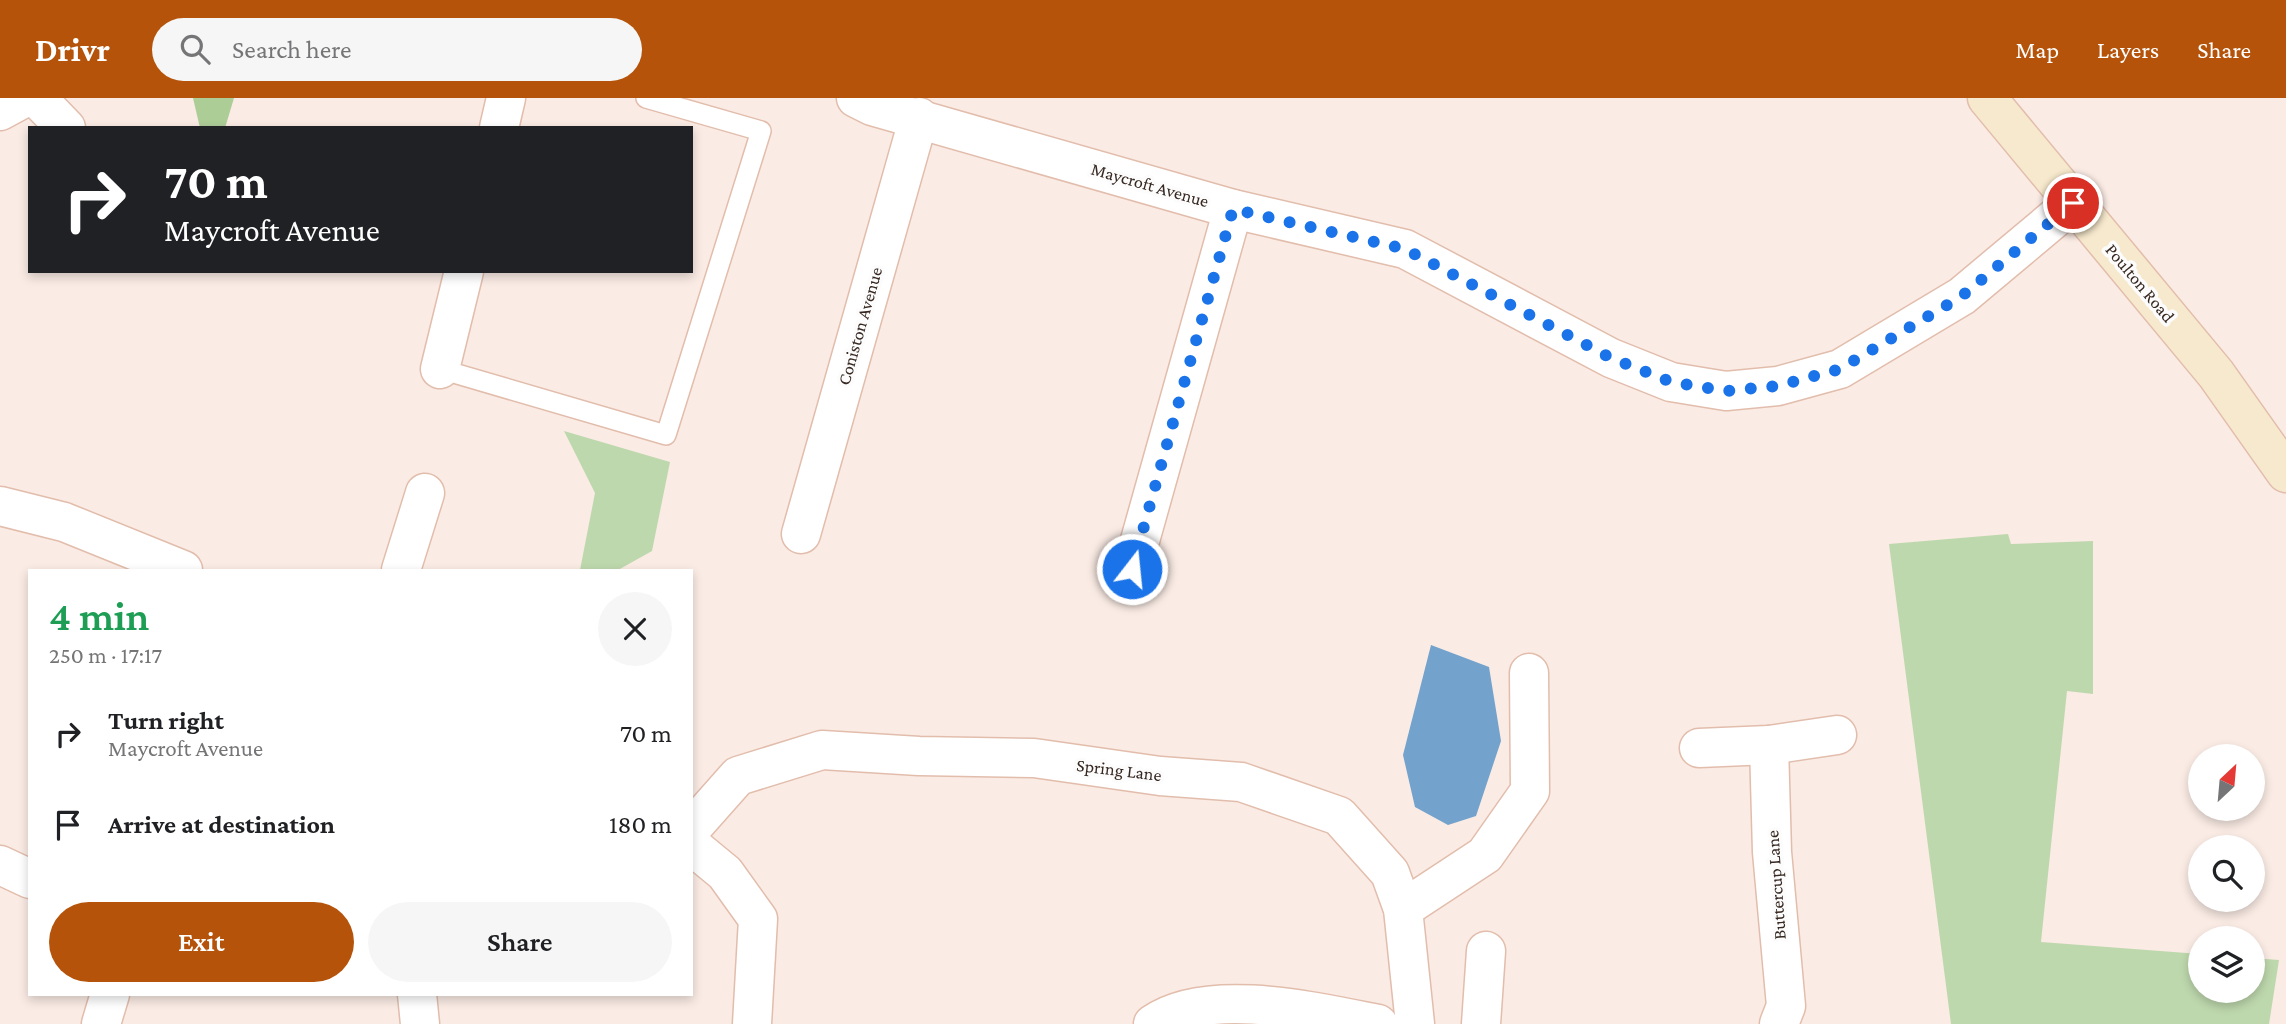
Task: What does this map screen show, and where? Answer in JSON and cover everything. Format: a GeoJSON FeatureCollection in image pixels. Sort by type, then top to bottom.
{"type":"FeatureCollection","features":[{"type":"Feature","properties":{"kind":"main road","name":"Poulton Road"},"geometry":{"type":"LineString","coordinates":[[1987,98],[2216,374],[2286,473]]}},
{"type":"Feature","properties":{"kind":"street"},"geometry":{"type":"LineString","coordinates":[[0,111],[24,98]]}},
{"type":"Feature","properties":{"kind":"street"},"geometry":{"type":"LineString","coordinates":[[37,98],[64,126]]}},
{"type":"Feature","properties":{"kind":"street"},"geometry":{"type":"LineString","coordinates":[[499,126],[506,98]]}},
{"type":"Feature","properties":{"kind":"street","name":"Maycroft Avenue"},"geometry":{"type":"LineString","coordinates":[[856,98],[872,106],[919,117],[1233,209],[1405,249],[1611,358],[1671,382],[1726,391],[1778,386],[1840,369],[1962,296],[2073,203]]}},
{"type":"Feature","properties":{"kind":"street","name":"Coniston Avenue"},"geometry":{"type":"LineString","coordinates":[[801,534],[919,117]]}},
{"type":"Feature","properties":{"kind":"street"},"geometry":{"type":"LineString","coordinates":[[1132,569],[1233,209]]}},
{"type":"Feature","properties":{"kind":"street"},"geometry":{"type":"LineString","coordinates":[[440,369],[464,273]]}},
{"type":"Feature","properties":{"kind":"street"},"geometry":{"type":"LineString","coordinates":[[401,569],[425,493]]}},
{"type":"Feature","properties":{"kind":"street"},"geometry":{"type":"LineString","coordinates":[[0,506],[64,522],[99,556],[177,569]]}},
{"type":"Feature","properties":{"kind":"street"},"geometry":{"type":"LineString","coordinates":[[1403,909],[1485,855],[1530,791],[1529,673]]}},
{"type":"Feature","properties":{"kind":"street"},"geometry":{"type":"LineString","coordinates":[[1699,748],[1769,745],[1837,735]]}},
{"type":"Feature","properties":{"kind":"street","name":"Buttercup Lane"},"geometry":{"type":"LineString","coordinates":[[1769,745],[1772,852],[1786,1006],[1779,1024]]}},
{"type":"Feature","properties":{"kind":"street","name":"Spring Lane"},"geometry":{"type":"LineString","coordinates":[[693,827],[738,776],[822,750],[1034,758],[1160,776],[1241,782],[1339,816],[1390,873],[1403,909],[1415,1024]]}},
{"type":"Feature","properties":{"kind":"street"},"geometry":{"type":"LineString","coordinates":[[693,847],[725,873],[758,919],[752,1024]]}},
{"type":"Feature","properties":{"kind":"street"},"geometry":{"type":"LineString","coordinates":[[0,865],[28,878]]}},
{"type":"Feature","properties":{"kind":"street"},"geometry":{"type":"LineString","coordinates":[[1481,1024],[1486,951]]}},
{"type":"Feature","properties":{"kind":"street"},"geometry":{"type":"LineString","coordinates":[[101,1024],[109,996]]}},
{"type":"Feature","properties":{"kind":"street"},"geometry":{"type":"LineString","coordinates":[[417,996],[420,1024]]}},
{"type":"Feature","properties":{"kind":"street"},"geometry":{"type":"LineString","coordinates":[[1153,1024],[1167,1014],[1214,1002],[1321,1013],[1378,1024]]}},
{"type":"Feature","properties":{"kind":"lane"},"geometry":{"type":"LineString","coordinates":[[440,369],[666,435],[761,131],[646,98]]}},
{"type":"Feature","properties":{"kind":"green space"},"geometry":{"type":"Polygon","coordinates":[[[193,98],[234,98],[226,126],[200,126],[193,98]]]}},
{"type":"Feature","properties":{"kind":"green space"},"geometry":{"type":"Polygon","coordinates":[[[564,431],[670,462],[652,551],[620,569],[580,569],[595,493],[564,431]]]}},
{"type":"Feature","properties":{"kind":"green space"},"geometry":{"type":"Polygon","coordinates":[[[2008,534],[2011,544],[2093,541],[2093,694],[2067,691],[2041,942],[2188,953],[2188,1003],[2265,1003],[2265,959],[2279,960],[2269,1024],[1951,1024],[1889,544],[2008,534]]]}},
{"type":"Feature","properties":{"kind":"water"},"geometry":{"type":"Polygon","coordinates":[[[1431,645],[1489,667],[1501,741],[1476,816],[1448,825],[1415,807],[1403,755],[1431,645]]]}},
{"type":"Feature","properties":{"kind":"route"},"geometry":{"type":"LineString","coordinates":[[1132,569],[1233,209],[1405,249],[1611,358],[1671,382],[1726,391],[1778,386],[1840,369],[1962,296],[2073,203]]}}]}
